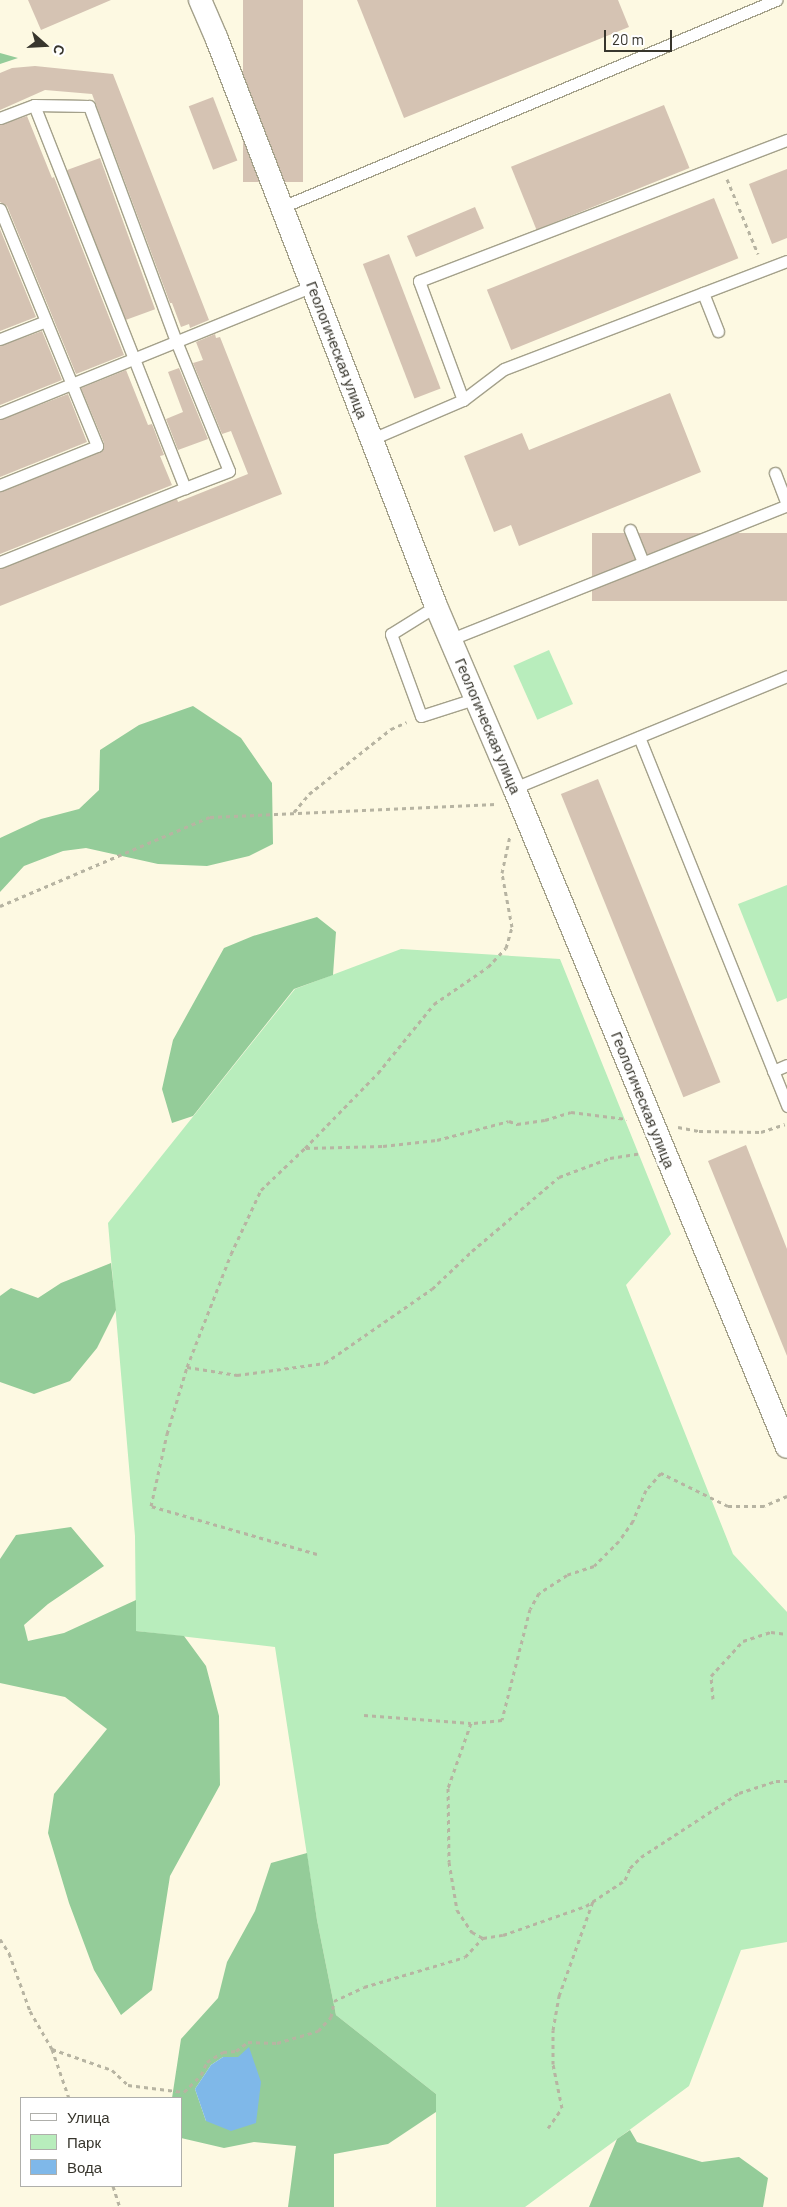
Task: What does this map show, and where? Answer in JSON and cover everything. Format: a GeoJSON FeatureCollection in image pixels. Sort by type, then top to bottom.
{"type":"FeatureCollection","features":[{"type":"Feature","properties":{"kind":"street","name":"Геологическая улица"},"geometry":{"type":"LineString","coordinates":[[200,0],[436,606],[477,698],[787,1447]]}},
{"type":"Feature","properties":{"kind":"lane"},"geometry":{"type":"LineString","coordinates":[[282,207],[776,0]]}},
{"type":"Feature","properties":{"kind":"lane"},"geometry":{"type":"LineString","coordinates":[[0,118],[34,105],[89,106],[176,341],[229,471],[0,562]]}},
{"type":"Feature","properties":{"kind":"lane"},"geometry":{"type":"LineString","coordinates":[[34,105],[185,488]]}},
{"type":"Feature","properties":{"kind":"lane"},"geometry":{"type":"LineString","coordinates":[[463,400],[419,281],[787,140]]}},
{"type":"Feature","properties":{"kind":"lane"},"geometry":{"type":"LineString","coordinates":[[0,209],[97,446],[0,485]]}},
{"type":"Feature","properties":{"kind":"lane"},"geometry":{"type":"LineString","coordinates":[[372,438],[463,400],[504,369],[787,261]]}},
{"type":"Feature","properties":{"kind":"lane"},"geometry":{"type":"LineString","coordinates":[[0,413],[312,286]]}},
{"type":"Feature","properties":{"kind":"lane"},"geometry":{"type":"LineString","coordinates":[[703,293],[718,331]]}},
{"type":"Feature","properties":{"kind":"lane"},"geometry":{"type":"LineString","coordinates":[[0,339],[46,321]]}},
{"type":"Feature","properties":{"kind":"lane"},"geometry":{"type":"LineString","coordinates":[[451,639],[787,505],[775,473]]}},
{"type":"Feature","properties":{"kind":"lane"},"geometry":{"type":"LineString","coordinates":[[630,530],[643,562]]}},
{"type":"Feature","properties":{"kind":"lane"},"geometry":{"type":"LineString","coordinates":[[436,606],[391,634],[421,716],[477,698]]}},
{"type":"Feature","properties":{"kind":"lane"},"geometry":{"type":"LineString","coordinates":[[517,795],[639,737],[787,676]]}},
{"type":"Feature","properties":{"kind":"lane"},"geometry":{"type":"LineString","coordinates":[[639,737],[787,1106]]}},
{"type":"Feature","properties":{"kind":"lane"},"geometry":{"type":"LineString","coordinates":[[773,1070],[787,1065]]}},
{"type":"Feature","properties":{"kind":"path"},"geometry":{"type":"LineString","coordinates":[[719,166],[732,189],[763,270]]}},
{"type":"Feature","properties":{"kind":"path"},"geometry":{"type":"LineString","coordinates":[[293,813],[309,794],[391,729],[421,716]]}},
{"type":"Feature","properties":{"kind":"path"},"geometry":{"type":"LineString","coordinates":[[0,906],[210,817],[293,813],[517,795],[502,873],[512,928],[506,948],[488,967],[434,1004],[378,1073],[305,1148],[260,1190],[231,1254],[187,1367],[167,1434],[151,1506],[317,1554]]}},
{"type":"Feature","properties":{"kind":"path"},"geometry":{"type":"LineString","coordinates":[[305,1148],[383,1146],[437,1140],[509,1121],[518,1124],[545,1120],[571,1112],[652,1122],[699,1131],[761,1132],[787,1123]]}},
{"type":"Feature","properties":{"kind":"path"},"geometry":{"type":"LineString","coordinates":[[187,1367],[237,1375],[325,1363],[432,1290],[472,1251],[559,1177],[610,1158],[664,1149]]}},
{"type":"Feature","properties":{"kind":"path"},"geometry":{"type":"LineString","coordinates":[[364,1715],[471,1723],[502,1720],[530,1609],[540,1594],[567,1575],[594,1566],[619,1541],[633,1521],[646,1490],[661,1474],[728,1506],[764,1506],[787,1496]]}},
{"type":"Feature","properties":{"kind":"path"},"geometry":{"type":"LineString","coordinates":[[713,1699],[711,1676],[743,1641],[771,1632],[787,1634]]}},
{"type":"Feature","properties":{"kind":"path"},"geometry":{"type":"LineString","coordinates":[[471,1723],[448,1788],[450,1862],[458,1910],[472,1932],[483,1938],[504,1935],[586,1906],[625,1880],[630,1868],[641,1857],[739,1793],[776,1781],[787,1781]]}},
{"type":"Feature","properties":{"kind":"path"},"geometry":{"type":"LineString","coordinates":[[548,2128],[562,2108],[553,2064],[552,2030],[558,2004],[594,1900]]}},
{"type":"Feature","properties":{"kind":"path"},"geometry":{"type":"LineString","coordinates":[[52,2049],[112,2070],[128,2084],[184,2092],[201,2075],[207,2062],[223,2052],[236,2051],[248,2042],[277,2043],[318,2031],[331,2017],[334,2001],[364,1987],[465,1957],[483,1938]]}},
{"type":"Feature","properties":{"kind":"path"},"geometry":{"type":"LineString","coordinates":[[0,1941],[9,1954],[30,2011],[52,2049],[69,2097]]}},
{"type":"Feature","properties":{"kind":"path"},"geometry":{"type":"LineString","coordinates":[[113,2187],[120,2207]]}},
{"type":"Feature","properties":{"kind":"green space"},"geometry":{"type":"Polygon","coordinates":[[[0,53],[18,58],[0,64],[0,53]]]}},
{"type":"Feature","properties":{"kind":"green space"},"geometry":{"type":"Polygon","coordinates":[[[549,650],[573,704],[537,720],[513,666],[549,650]]]}},
{"type":"Feature","properties":{"kind":"green space"},"geometry":{"type":"Polygon","coordinates":[[[193,706],[241,738],[272,783],[273,844],[249,856],[207,866],[158,864],[86,848],[63,851],[24,866],[0,892],[0,838],[41,819],[79,809],[99,790],[100,750],[139,725],[193,706]]]}},
{"type":"Feature","properties":{"kind":"green space"},"geometry":{"type":"Polygon","coordinates":[[[787,885],[787,998],[777,1002],[738,904],[787,885]]]}},
{"type":"Feature","properties":{"kind":"green space"},"geometry":{"type":"Polygon","coordinates":[[[317,917],[336,932],[333,975],[294,989],[193,1116],[172,1123],[162,1089],[173,1040],[224,948],[253,936],[317,917]]]}},
{"type":"Feature","properties":{"kind":"green space"},"geometry":{"type":"Polygon","coordinates":[[[401,949],[560,959],[671,1234],[626,1285],[733,1554],[787,1612],[787,1942],[741,1950],[689,2086],[525,2207],[436,2207],[436,2094],[336,2015],[317,1920],[275,1647],[136,1631],[135,1536],[108,1223],[295,989],[401,949]]]}},
{"type":"Feature","properties":{"kind":"green space"},"geometry":{"type":"Polygon","coordinates":[[[111,1263],[116,1310],[97,1348],[70,1381],[34,1394],[0,1382],[0,1296],[11,1288],[38,1298],[61,1283],[111,1263]]]}},
{"type":"Feature","properties":{"kind":"green space"},"geometry":{"type":"Polygon","coordinates":[[[71,1527],[104,1566],[48,1604],[24,1625],[28,1641],[64,1633],[136,1600],[136,1631],[184,1636],[206,1666],[219,1716],[220,1785],[170,1876],[152,1990],[121,2015],[94,1970],[69,1903],[48,1833],[54,1794],[107,1729],[65,1697],[0,1683],[0,1559],[16,1535],[71,1527]]]}},
{"type":"Feature","properties":{"kind":"green space"},"geometry":{"type":"Polygon","coordinates":[[[307,1853],[317,1920],[336,2015],[436,2094],[436,2112],[388,2144],[334,2154],[334,2207],[288,2207],[296,2146],[254,2142],[224,2148],[182,2138],[182,2097],[172,2097],[181,2039],[218,1998],[227,1962],[255,1911],[271,1863],[307,1853]],[[223,2057],[211,2065],[195,2089],[206,2121],[238,2057],[223,2057]]]}},
{"type":"Feature","properties":{"kind":"green space"},"geometry":{"type":"Polygon","coordinates":[[[630,2130],[637,2142],[702,2162],[739,2157],[768,2178],[763,2207],[589,2207],[617,2139],[630,2130]]]}},
{"type":"Feature","properties":{"kind":"water"},"geometry":{"type":"Polygon","coordinates":[[[249,2047],[261,2082],[256,2123],[231,2131],[206,2121],[195,2089],[211,2065],[223,2057],[238,2057],[249,2047]]]}},
{"type":"Feature","properties":{"kind":"building"},"geometry":{"type":"Polygon","coordinates":[[[28,0],[111,0],[41,30],[28,0]]]}},
{"type":"Feature","properties":{"kind":"building"},"geometry":{"type":"Polygon","coordinates":[[[243,0],[303,0],[303,182],[243,182],[243,0]]]}},
{"type":"Feature","properties":{"kind":"building"},"geometry":{"type":"Polygon","coordinates":[[[357,0],[618,0],[629,27],[404,118],[357,0]]]}},
{"type":"Feature","properties":{"kind":"building"},"geometry":{"type":"Polygon","coordinates":[[[35,66],[113,74],[209,320],[190,328],[189,324],[181,327],[172,303],[170,303],[92,94],[45,90],[0,110],[0,73],[12,68],[35,66]]]}},
{"type":"Feature","properties":{"kind":"building"},"geometry":{"type":"Polygon","coordinates":[[[213,97],[237,160],[213,170],[189,106],[213,97]]]}},
{"type":"Feature","properties":{"kind":"building"},"geometry":{"type":"Polygon","coordinates":[[[664,105],[689,168],[536,230],[511,167],[664,105]]]}},
{"type":"Feature","properties":{"kind":"building"},"geometry":{"type":"Polygon","coordinates":[[[27,116],[52,178],[54,177],[124,355],[76,374],[7,206],[0,202],[0,125],[27,116]]]}},
{"type":"Feature","properties":{"kind":"building"},"geometry":{"type":"Polygon","coordinates":[[[100,158],[155,309],[122,321],[67,170],[100,158]]]}},
{"type":"Feature","properties":{"kind":"building"},"geometry":{"type":"Polygon","coordinates":[[[787,169],[787,238],[772,244],[749,184],[787,169]]]}},
{"type":"Feature","properties":{"kind":"building"},"geometry":{"type":"Polygon","coordinates":[[[714,198],[738,258],[511,350],[487,290],[714,198]]]}},
{"type":"Feature","properties":{"kind":"building"},"geometry":{"type":"Polygon","coordinates":[[[475,207],[484,228],[416,257],[407,236],[475,207]]]}},
{"type":"Feature","properties":{"kind":"building"},"geometry":{"type":"Polygon","coordinates":[[[0,229],[36,317],[0,331],[0,229]]]}},
{"type":"Feature","properties":{"kind":"building"},"geometry":{"type":"Polygon","coordinates":[[[389,254],[441,388],[414,398],[363,264],[389,254]]]}},
{"type":"Feature","properties":{"kind":"building"},"geometry":{"type":"Polygon","coordinates":[[[42,331],[62,380],[0,405],[0,346],[42,331]]]}},
{"type":"Feature","properties":{"kind":"building"},"geometry":{"type":"Polygon","coordinates":[[[215,334],[216,338],[220,337],[282,494],[0,606],[0,569],[177,499],[178,502],[248,474],[231,431],[222,434],[193,363],[203,360],[196,342],[215,334]]]}},
{"type":"Feature","properties":{"kind":"building"},"geometry":{"type":"Polygon","coordinates":[[[179,368],[208,439],[178,450],[166,419],[183,412],[168,372],[179,368]]]}},
{"type":"Feature","properties":{"kind":"building"},"geometry":{"type":"Polygon","coordinates":[[[126,370],[148,425],[152,424],[164,455],[160,456],[172,485],[0,554],[0,492],[103,451],[104,443],[81,388],[126,370]]]}},
{"type":"Feature","properties":{"kind":"building"},"geometry":{"type":"Polygon","coordinates":[[[670,393],[701,472],[519,546],[511,525],[494,532],[464,456],[522,433],[529,450],[670,393]]]}},
{"type":"Feature","properties":{"kind":"building"},"geometry":{"type":"Polygon","coordinates":[[[68,394],[87,442],[0,477],[0,420],[68,394]]]}},
{"type":"Feature","properties":{"kind":"building"},"geometry":{"type":"Polygon","coordinates":[[[592,533],[787,533],[787,601],[592,601],[592,533]]]}},
{"type":"Feature","properties":{"kind":"building"},"geometry":{"type":"Polygon","coordinates":[[[598,779],[720,1082],[683,1097],[561,794],[598,779]]]}},
{"type":"Feature","properties":{"kind":"building"},"geometry":{"type":"Polygon","coordinates":[[[746,1145],[787,1249],[787,1356],[708,1161],[746,1145]]]}}]}
